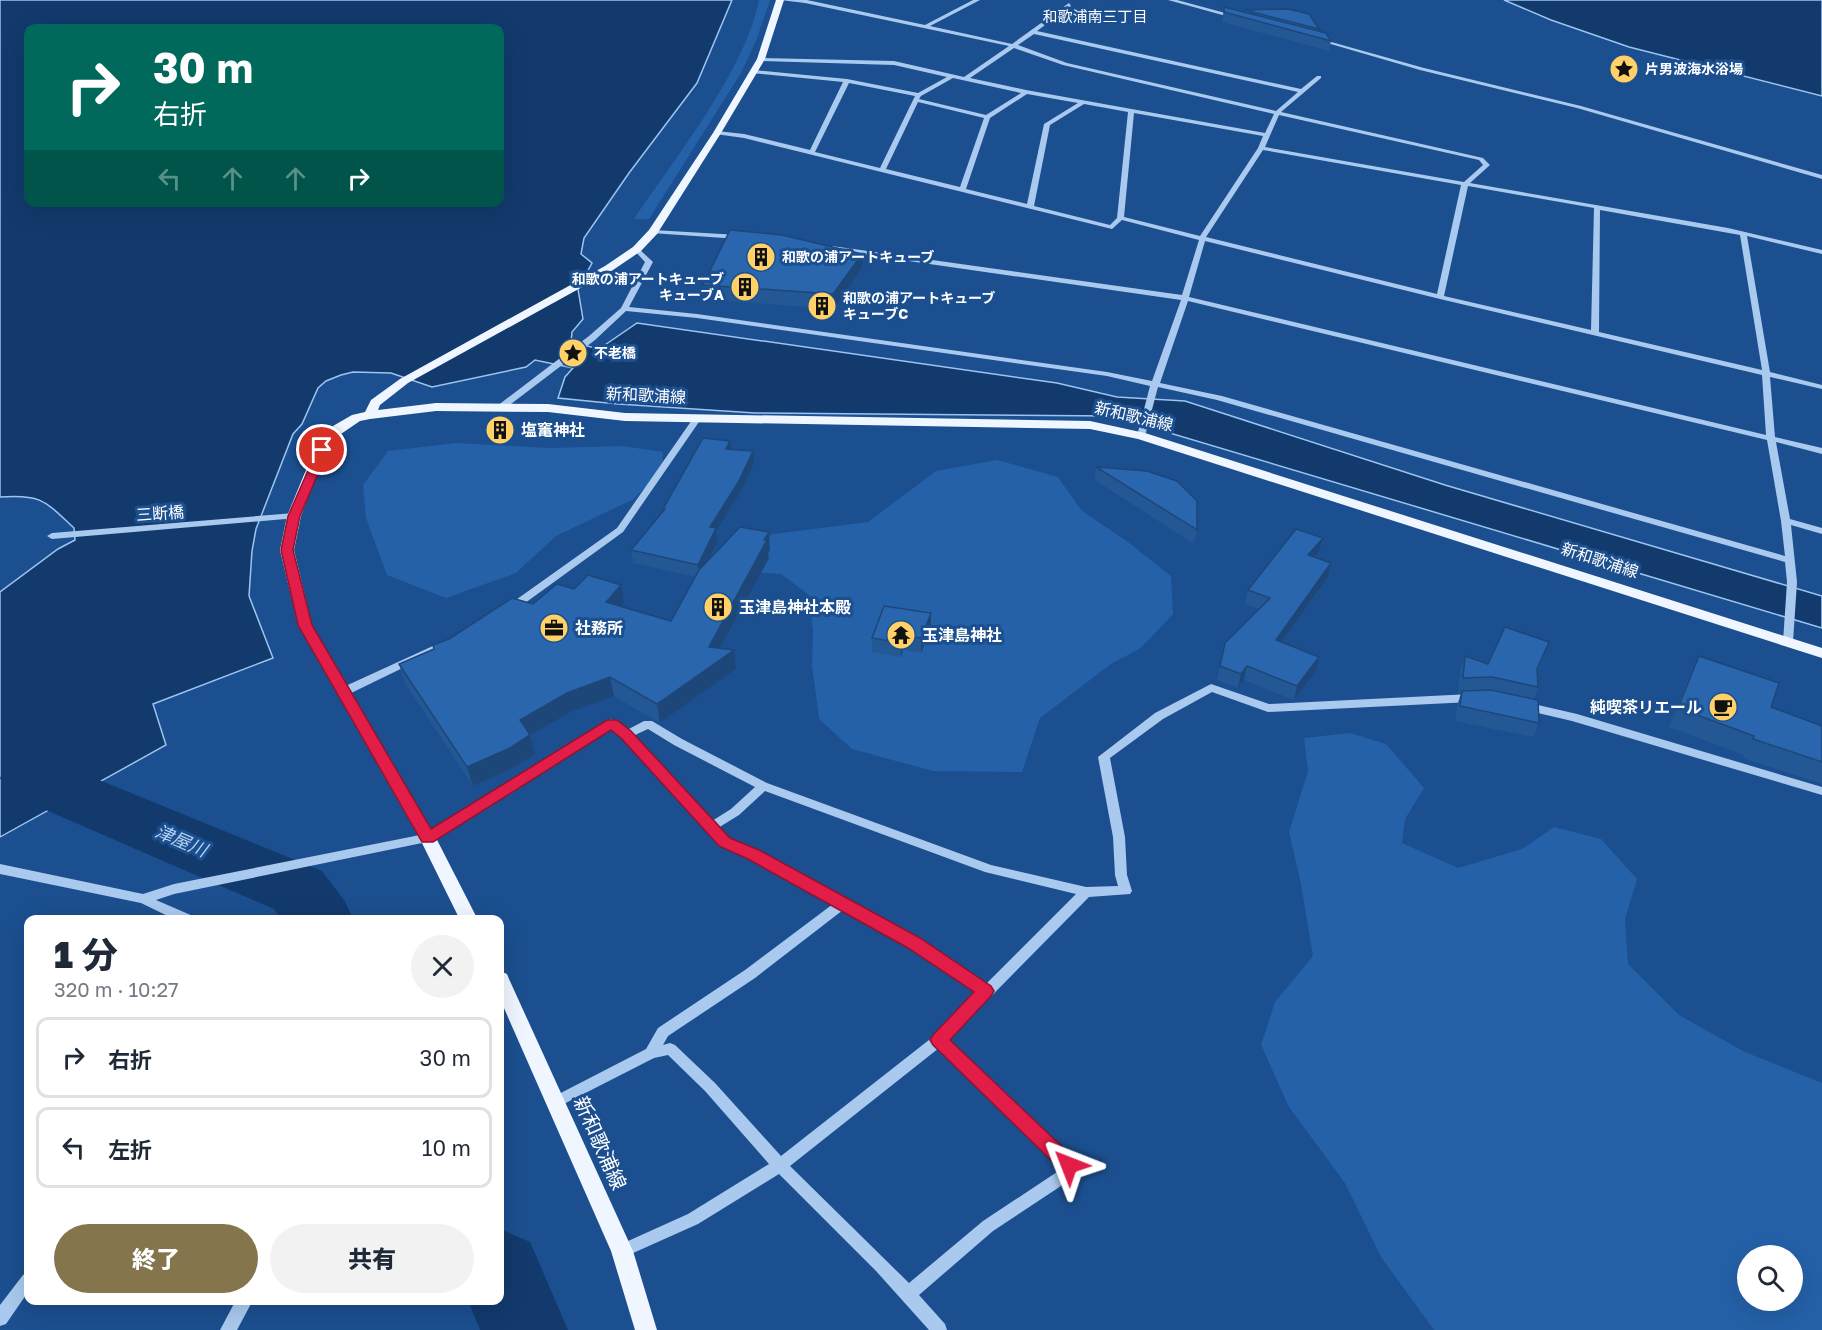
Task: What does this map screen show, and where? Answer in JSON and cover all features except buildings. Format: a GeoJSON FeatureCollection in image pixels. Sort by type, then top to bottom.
{"type":"FeatureCollection","features":[{"type":"Feature","properties":{"kind":"main road","name":"新和歌浦線"},"geometry":{"type":"LineString","coordinates":[[370,414],[375,403],[404,381],[609,268],[637,249],[653,232],[717,133],[761,59],[781,0]]}},
{"type":"Feature","properties":{"kind":"main road","name":"新和歌浦線"},"geometry":{"type":"LineString","coordinates":[[466,915],[428,838],[305,625],[287,550],[294,516],[314,465],[330,436],[347,422],[370,414],[436,407],[548,408],[625,417],[1090,425],[1143,432],[1822,653]]}},
{"type":"Feature","properties":{"kind":"main road","name":"新和歌浦線"},"geometry":{"type":"LineString","coordinates":[[504,988],[622,1251],[646,1330]]}},
{"type":"Feature","properties":{"kind":"street"},"geometry":{"type":"LineString","coordinates":[[781,0],[805,2],[1015,46],[1065,64],[1481,159],[1487,165],[1465,183],[1440,297]]}},
{"type":"Feature","properties":{"kind":"street"},"geometry":{"type":"LineString","coordinates":[[925,27],[977,0]]}},
{"type":"Feature","properties":{"kind":"street"},"geometry":{"type":"LineString","coordinates":[[1171,0],[1246,19]]}},
{"type":"Feature","properties":{"kind":"street"},"geometry":{"type":"LineString","coordinates":[[965,79],[1015,46],[1069,5]]}},
{"type":"Feature","properties":{"kind":"street"},"geometry":{"type":"LineString","coordinates":[[1033,33],[1300,91]]}},
{"type":"Feature","properties":{"kind":"street"},"geometry":{"type":"LineString","coordinates":[[1311,36],[1422,69],[1579,107],[1822,177]]}},
{"type":"Feature","properties":{"kind":"street"},"geometry":{"type":"LineString","coordinates":[[761,59],[894,63],[1082,103],[1267,135]]}},
{"type":"Feature","properties":{"kind":"street"},"geometry":{"type":"LineString","coordinates":[[753,72],[847,81],[987,117]]}},
{"type":"Feature","properties":{"kind":"street"},"geometry":{"type":"LineString","coordinates":[[882,170],[917,98],[953,76]]}},
{"type":"Feature","properties":{"kind":"street"},"geometry":{"type":"LineString","coordinates":[[1143,432],[1154,388],[1203,237],[1261,148],[1277,113],[1319,76]]}},
{"type":"Feature","properties":{"kind":"street"},"geometry":{"type":"LineString","coordinates":[[812,152],[847,81]]}},
{"type":"Feature","properties":{"kind":"street"},"geometry":{"type":"LineString","coordinates":[[962,190],[987,117],[1026,92]]}},
{"type":"Feature","properties":{"kind":"street"},"geometry":{"type":"LineString","coordinates":[[1030,207],[1047,124],[1082,103]]}},
{"type":"Feature","properties":{"kind":"street"},"geometry":{"type":"LineString","coordinates":[[717,133],[744,136],[812,152],[1112,227],[1120,218],[1131,111]]}},
{"type":"Feature","properties":{"kind":"street"},"geometry":{"type":"LineString","coordinates":[[1261,148],[1728,230],[1822,252]]}},
{"type":"Feature","properties":{"kind":"street"},"geometry":{"type":"LineString","coordinates":[[1595,333],[1597,207]]}},
{"type":"Feature","properties":{"kind":"street"},"geometry":{"type":"LineString","coordinates":[[1120,218],[1440,297],[1822,387]]}},
{"type":"Feature","properties":{"kind":"street"},"geometry":{"type":"LineString","coordinates":[[653,232],[747,237]]}},
{"type":"Feature","properties":{"kind":"street"},"geometry":{"type":"LineString","coordinates":[[1743,235],[1766,373],[1772,441],[1786,522],[1792,582],[1788,642]]}},
{"type":"Feature","properties":{"kind":"street"},"geometry":{"type":"LineString","coordinates":[[818,246],[1185,298],[1772,441],[1822,451]]}},
{"type":"Feature","properties":{"kind":"street"},"geometry":{"type":"LineString","coordinates":[[500,408],[592,338],[624,309],[649,262],[637,249]]}},
{"type":"Feature","properties":{"kind":"street"},"geometry":{"type":"LineString","coordinates":[[624,309],[744,323],[1107,374],[1154,388],[1230,402],[1789,560]]}},
{"type":"Feature","properties":{"kind":"street"},"geometry":{"type":"LineString","coordinates":[[499,618],[620,530],[697,419]]}},
{"type":"Feature","properties":{"kind":"street","name":"三断橋"},"geometry":{"type":"LineString","coordinates":[[52,536],[294,516]]}},
{"type":"Feature","properties":{"kind":"street"},"geometry":{"type":"LineString","coordinates":[[1786,522],[1822,531]]}},
{"type":"Feature","properties":{"kind":"street"},"geometry":{"type":"LineString","coordinates":[[343,692],[457,638]]}},
{"type":"Feature","properties":{"kind":"street"},"geometry":{"type":"LineString","coordinates":[[626,735],[648,724],[763,786],[989,869],[1086,892],[1126,891],[1121,875],[1119,837],[1104,757],[1160,716],[1211,688],[1268,708],[1486,698]]}},
{"type":"Feature","properties":{"kind":"street"},"geometry":{"type":"LineString","coordinates":[[1508,703],[1573,717],[1822,791]]}},
{"type":"Feature","properties":{"kind":"street"},"geometry":{"type":"LineString","coordinates":[[143,898],[174,889],[428,838],[612,723],[626,735],[724,842],[754,854],[914,943],[985,991]]}},
{"type":"Feature","properties":{"kind":"street"},"geometry":{"type":"LineString","coordinates":[[711,827],[735,812],[763,786]]}},
{"type":"Feature","properties":{"kind":"street"},"geometry":{"type":"LineString","coordinates":[[0,869],[143,898],[179,915]]}},
{"type":"Feature","properties":{"kind":"street"},"geometry":{"type":"LineString","coordinates":[[622,1251],[693,1219],[780,1165],[939,1040],[985,991],[1086,892]]}},
{"type":"Feature","properties":{"kind":"street"},"geometry":{"type":"LineString","coordinates":[[651,1053],[663,1032],[750,974],[843,903]]}},
{"type":"Feature","properties":{"kind":"street"},"geometry":{"type":"LineString","coordinates":[[909,1293],[988,1226],[1062,1177],[1069,1165],[939,1040]]}},
{"type":"Feature","properties":{"kind":"street"},"geometry":{"type":"LineString","coordinates":[[555,1102],[651,1053],[670,1049],[710,1087],[780,1165],[881,1268],[909,1293],[939,1330]]}},
{"type":"Feature","properties":{"kind":"street"},"geometry":{"type":"LineString","coordinates":[[0,1318],[24,1285]]}},
{"type":"Feature","properties":{"kind":"street"},"geometry":{"type":"LineString","coordinates":[[228,1330],[242,1305]]}},
{"type":"Feature","properties":{"kind":"shaded area"},"geometry":{"type":"Polygon","coordinates":[[[0,0],[732,0],[697,83],[629,173],[584,238],[581,254],[592,263],[578,289],[583,319],[572,332],[571,342],[599,349],[637,323],[1057,383],[1117,397],[1185,401],[1445,485],[1822,596],[1822,628],[1113,416],[755,413],[618,404],[558,398],[565,377],[573,368],[535,360],[526,367],[432,387],[391,373],[353,372],[326,381],[318,388],[302,424],[293,434],[256,529],[249,596],[273,658],[153,704],[166,745],[0,837],[0,592],[58,549],[75,540],[74,528],[56,511],[34,498],[0,497],[0,0]]]}},
{"type":"Feature","properties":{"kind":"shaded area"},"geometry":{"type":"Polygon","coordinates":[[[759,0],[770,0],[756,41],[741,73],[649,219],[634,219],[688,142],[724,84],[739,56],[759,0]]]}},
{"type":"Feature","properties":{"kind":"shaded area"},"geometry":{"type":"Polygon","coordinates":[[[1504,0],[1822,0],[1822,96],[1629,47],[1551,20],[1504,0]]]}},
{"type":"Feature","properties":{"kind":"shaded area"},"geometry":{"type":"Polygon","coordinates":[[[456,443],[549,448],[623,446],[663,452],[662,473],[632,500],[556,536],[516,573],[446,598],[387,575],[366,518],[363,485],[388,451],[456,443]]]}},
{"type":"Feature","properties":{"kind":"shaded area"},"geometry":{"type":"Polygon","coordinates":[[[997,460],[1058,477],[1082,511],[1128,542],[1171,576],[1173,614],[1141,648],[1111,664],[1040,718],[1022,772],[933,771],[852,749],[819,719],[812,665],[813,632],[809,595],[781,574],[733,571],[715,553],[774,534],[868,522],[936,471],[997,460]]]}},
{"type":"Feature","properties":{"kind":"shaded area"},"geometry":{"type":"Polygon","coordinates":[[[1350,733],[1386,744],[1424,788],[1405,819],[1402,843],[1458,868],[1522,849],[1554,827],[1601,839],[1637,879],[1625,919],[1628,964],[1679,1015],[1745,1052],[1822,1083],[1822,1330],[1434,1330],[1381,1257],[1345,1183],[1289,1107],[1261,1045],[1275,1002],[1313,956],[1301,884],[1289,832],[1308,771],[1304,738],[1350,733]]]}},
{"type":"Feature","properties":{"kind":"waterway","name":"津屋川"},"geometry":{"type":"LineString","coordinates":[[32,778],[298,890],[316,915]]}},
{"type":"Feature","properties":{"kind":"waterway","name":"津屋川"},"geometry":{"type":"LineString","coordinates":[[504,1281],[524,1330]]}},
{"type":"Feature","properties":{"kind":"place","name":"片男波海水浴場"},"geometry":{"type":"Point","coordinates":[1624,69]}},
{"type":"Feature","properties":{"kind":"place","name":"和歌の浦アートキューブ"},"geometry":{"type":"Point","coordinates":[761,257]}},
{"type":"Feature","properties":{"kind":"place","name":"和歌の浦アートキューブ キューブA"},"geometry":{"type":"Point","coordinates":[745,287]}},
{"type":"Feature","properties":{"kind":"place","name":"和歌の浦アートキューブ キューブC"},"geometry":{"type":"Point","coordinates":[822,306]}},
{"type":"Feature","properties":{"kind":"place","name":"不老橋"},"geometry":{"type":"Point","coordinates":[573,353]}},
{"type":"Feature","properties":{"kind":"place","name":"塩竃神社"},"geometry":{"type":"Point","coordinates":[500,430]}},
{"type":"Feature","properties":{"kind":"place","name":"玉津島神社本殿"},"geometry":{"type":"Point","coordinates":[718,607]}},
{"type":"Feature","properties":{"kind":"place","name":"社務所"},"geometry":{"type":"Point","coordinates":[554,628]}},
{"type":"Feature","properties":{"kind":"place","name":"玉津島神社"},"geometry":{"type":"Point","coordinates":[901,635]}},
{"type":"Feature","properties":{"kind":"place","name":"純喫茶リエール"},"geometry":{"type":"Point","coordinates":[1723,707]}},
{"type":"Feature","properties":{"kind":"district","name":"和歌浦南三丁目"},"geometry":{"type":"Point","coordinates":[1095,17]}},
{"type":"Feature","properties":{"kind":"route"},"geometry":{"type":"LineString","coordinates":[[322,450],[294,516],[287,550],[305,625],[428,838],[612,723],[626,735],[724,842],[754,854],[914,943],[985,991],[939,1040],[1069,1165]]}}]}
